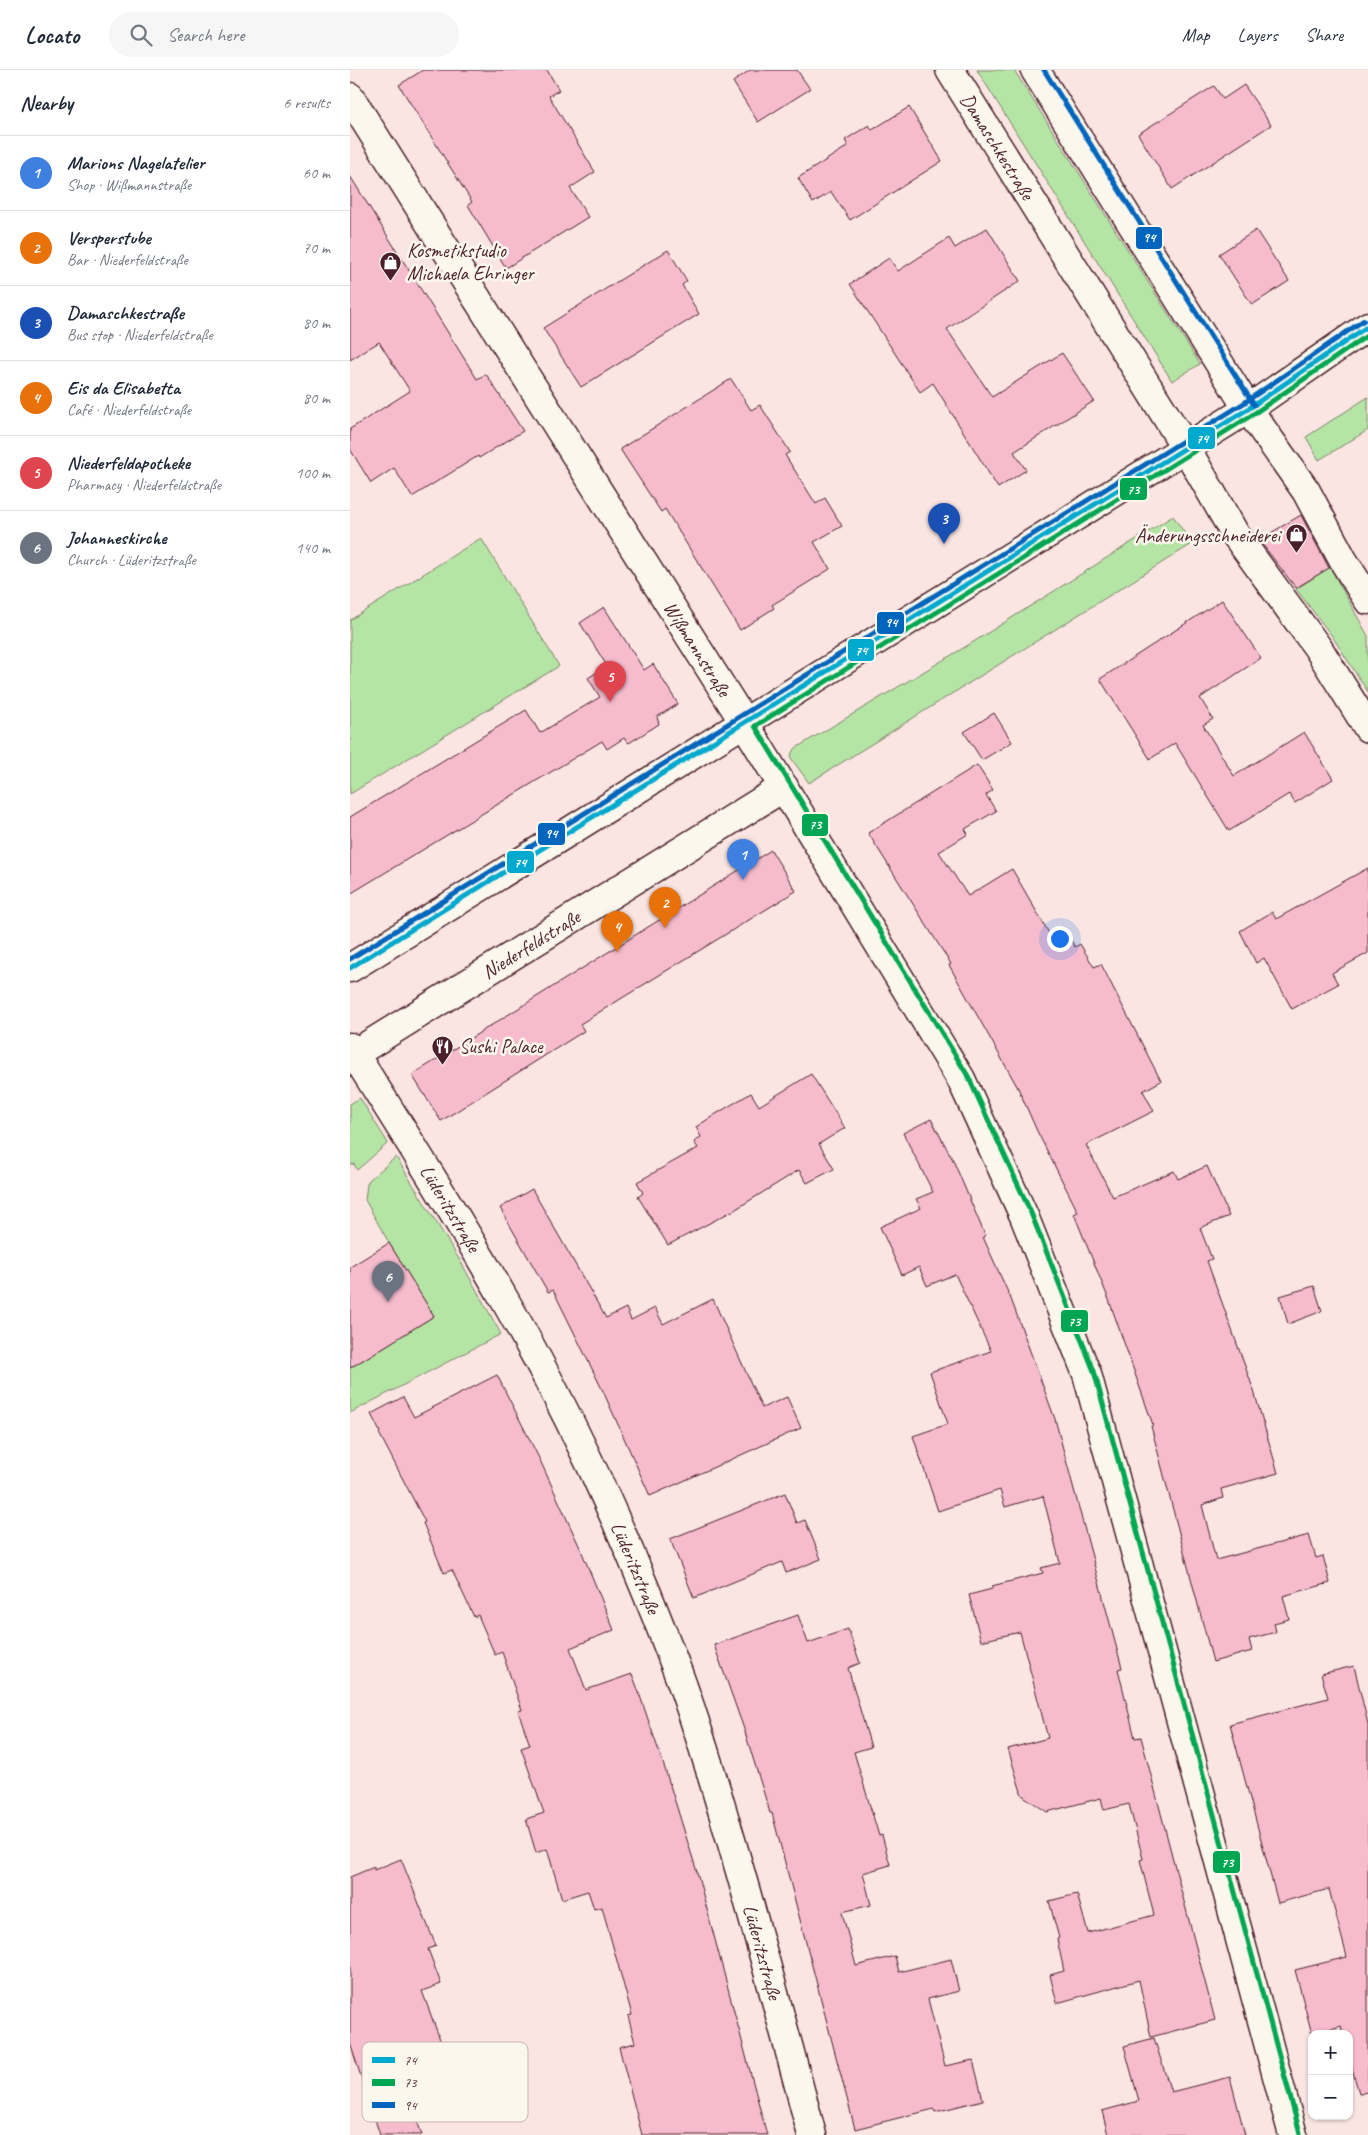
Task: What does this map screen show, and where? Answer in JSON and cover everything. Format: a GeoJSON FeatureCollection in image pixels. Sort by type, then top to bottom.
{"type":"FeatureCollection","features":[{"type":"Feature","properties":{"kind":"street","name":"Damaschkestraße"},"geometry":{"type":"LineString","coordinates":[[950,70],[1186,448],[1235,534],[1318,648],[1368,728]]}},
{"type":"Feature","properties":{"kind":"street"},"geometry":{"type":"LineString","coordinates":[[1035,70],[1248,409],[1306,490],[1368,600]]}},
{"type":"Feature","properties":{"kind":"street","name":"Wißmannstraße"},"geometry":{"type":"LineString","coordinates":[[350,97],[745,724],[961,1079],[1024,1216],[1088,1374],[1293,2135]]}},
{"type":"Feature","properties":{"kind":"street"},"geometry":{"type":"LineString","coordinates":[[350,968],[745,724],[1248,409],[1368,326]]}},
{"type":"Feature","properties":{"kind":"street","name":"Niederfeldstraße"},"geometry":{"type":"LineString","coordinates":[[354,1060],[784,787]]}},
{"type":"Feature","properties":{"kind":"street","name":"Lüderitzstraße"},"geometry":{"type":"LineString","coordinates":[[354,1060],[503,1297],[598,1480],[677,1670],[703,1743],[748,1896],[812,2135]]}},
{"type":"Feature","properties":{"kind":"green space"},"geometry":{"type":"Polygon","coordinates":[[[977,70],[1014,70],[1200,364],[1172,381],[977,70]]]}},
{"type":"Feature","properties":{"kind":"green space"},"geometry":{"type":"Polygon","coordinates":[[[1368,397],[1368,430],[1319,460],[1306,437],[1368,397]]]}},
{"type":"Feature","properties":{"kind":"green space"},"geometry":{"type":"Polygon","coordinates":[[[1173,516],[1192,544],[809,783],[791,758],[792,752],[796,748],[975,641],[1173,516]]]}},
{"type":"Feature","properties":{"kind":"green space"},"geometry":{"type":"Polygon","coordinates":[[[481,538],[559,666],[350,794],[350,620],[481,538]]]}},
{"type":"Feature","properties":{"kind":"green space"},"geometry":{"type":"Polygon","coordinates":[[[1330,567],[1368,636],[1368,692],[1332,636],[1296,589],[1330,567]]]}},
{"type":"Feature","properties":{"kind":"green space"},"geometry":{"type":"Polygon","coordinates":[[[360,1098],[388,1143],[357,1170],[354,1164],[350,1165],[350,1104],[360,1098]]]}},
{"type":"Feature","properties":{"kind":"green space"},"geometry":{"type":"Polygon","coordinates":[[[396,1157],[462,1264],[501,1334],[350,1413],[350,1368],[434,1316],[365,1200],[367,1184],[370,1179],[396,1157]]]}},
{"type":"Feature","properties":{"kind":"building"},"geometry":{"type":"Polygon","coordinates":[[[423,70],[547,70],[559,90],[549,96],[595,172],[570,188],[588,217],[506,268],[468,205],[472,202],[399,85],[423,70]]]}},
{"type":"Feature","properties":{"kind":"building"},"geometry":{"type":"Polygon","coordinates":[[[750,70],[797,70],[810,89],[758,122],[733,82],[750,70]]]}},
{"type":"Feature","properties":{"kind":"building"},"geometry":{"type":"Polygon","coordinates":[[[1244,85],[1271,125],[1172,189],[1138,134],[1214,86],[1223,99],[1244,85]]]}},
{"type":"Feature","properties":{"kind":"building"},"geometry":{"type":"Polygon","coordinates":[[[909,107],[942,161],[850,220],[831,192],[813,203],[798,178],[848,146],[845,140],[869,125],[872,130],[909,107]]]}},
{"type":"Feature","properties":{"kind":"building"},"geometry":{"type":"Polygon","coordinates":[[[350,176],[477,379],[486,374],[523,431],[479,458],[478,456],[412,497],[394,468],[371,483],[350,449],[350,429],[410,391],[379,342],[350,360],[350,176]]]}},
{"type":"Feature","properties":{"kind":"building"},"geometry":{"type":"Polygon","coordinates":[[[987,228],[1020,281],[947,329],[992,397],[1062,353],[1094,401],[1014,452],[1026,470],[998,488],[933,383],[920,392],[850,284],[889,258],[898,271],[949,238],[955,248],[987,228]]]}},
{"type":"Feature","properties":{"kind":"building"},"geometry":{"type":"Polygon","coordinates":[[[1256,230],[1289,281],[1252,305],[1219,254],[1256,230]]]}},
{"type":"Feature","properties":{"kind":"building"},"geometry":{"type":"Polygon","coordinates":[[[668,250],[687,281],[682,285],[699,314],[581,387],[543,328],[668,250]]]}},
{"type":"Feature","properties":{"kind":"building"},"geometry":{"type":"Polygon","coordinates":[[[731,379],[751,410],[760,405],[790,452],[785,455],[816,504],[825,498],[842,526],[814,542],[830,569],[772,605],[774,608],[740,630],[665,509],[661,512],[620,449],[731,379]]]}},
{"type":"Feature","properties":{"kind":"building","name":"Änderungsschneiderei"},"geometry":{"type":"Polygon","coordinates":[[[1301,515],[1329,568],[1296,588],[1259,540],[1301,515]]]}},
{"type":"Feature","properties":{"kind":"building"},"geometry":{"type":"Polygon","coordinates":[[[1222,600],[1261,658],[1200,698],[1213,719],[1203,725],[1234,776],[1304,732],[1333,779],[1295,803],[1289,794],[1229,831],[1175,743],[1150,759],[1100,679],[1222,600]]]}},
{"type":"Feature","properties":{"kind":"building"},"geometry":{"type":"Polygon","coordinates":[[[604,607],[644,670],[653,664],[678,704],[657,717],[659,724],[629,743],[624,738],[607,749],[602,741],[350,894],[350,817],[526,710],[540,733],[600,697],[588,678],[607,666],[580,623],[604,607]]]}},
{"type":"Feature","properties":{"kind":"building"},"geometry":{"type":"Polygon","coordinates":[[[994,713],[1012,742],[982,760],[964,732],[994,713]]]}},
{"type":"Feature","properties":{"kind":"building"},"geometry":{"type":"Polygon","coordinates":[[[977,765],[993,790],[986,795],[996,811],[965,829],[968,834],[939,852],[968,896],[1012,869],[1050,935],[1063,927],[1075,947],[1080,944],[1094,967],[1101,964],[1161,1081],[1143,1091],[1154,1111],[1086,1145],[1113,1197],[1174,1171],[1178,1179],[1207,1166],[1229,1216],[1200,1228],[1212,1259],[1207,1261],[1254,1391],[1278,1473],[1221,1489],[1223,1498],[1202,1505],[1216,1560],[1309,1535],[1316,1558],[1323,1556],[1330,1583],[1283,1596],[1289,1619],[1274,1623],[1276,1632],[1249,1639],[1252,1651],[1213,1662],[1151,1426],[1153,1425],[1109,1300],[1074,1214],[1078,1212],[1037,1131],[1018,1088],[949,965],[951,964],[868,833],[977,765]]]}},
{"type":"Feature","properties":{"kind":"building"},"geometry":{"type":"Polygon","coordinates":[[[771,850],[796,891],[580,1024],[584,1031],[441,1121],[412,1075],[771,850]]]}},
{"type":"Feature","properties":{"kind":"building"},"geometry":{"type":"Polygon","coordinates":[[[1368,868],[1368,953],[1332,973],[1338,984],[1292,1009],[1264,958],[1256,963],[1240,931],[1272,912],[1276,919],[1368,868]]]}},
{"type":"Feature","properties":{"kind":"building"},"geometry":{"type":"Polygon","coordinates":[[[811,1074],[845,1128],[819,1144],[834,1169],[807,1183],[799,1170],[736,1209],[668,1245],[638,1197],[643,1193],[637,1182],[698,1148],[694,1142],[701,1137],[696,1127],[716,1114],[751,1093],[759,1106],[811,1074]]]}},
{"type":"Feature","properties":{"kind":"building"},"geometry":{"type":"Polygon","coordinates":[[[931,1119],[953,1160],[985,1235],[983,1237],[1011,1299],[1055,1419],[1122,1668],[1118,1669],[1135,1738],[1141,1737],[1215,2020],[1151,2037],[1139,1980],[1057,2003],[1050,1975],[1064,1971],[1057,1939],[1059,1938],[1049,1901],[1077,1894],[1088,1933],[1154,1915],[1140,1860],[1143,1859],[1129,1804],[1104,1810],[1101,1798],[1047,1812],[1022,1795],[1008,1749],[1048,1738],[1020,1632],[981,1641],[969,1595],[992,1589],[992,1586],[1043,1573],[1041,1568],[1060,1563],[1043,1496],[1005,1507],[1000,1490],[938,1511],[913,1436],[948,1424],[930,1372],[991,1351],[955,1274],[927,1286],[919,1267],[902,1275],[880,1227],[921,1208],[916,1199],[933,1192],[903,1133],[931,1119]]]}},
{"type":"Feature","properties":{"kind":"building"},"geometry":{"type":"Polygon","coordinates":[[[532,1189],[606,1318],[626,1308],[631,1320],[655,1308],[663,1324],[713,1299],[762,1408],[787,1397],[801,1428],[650,1496],[603,1391],[553,1290],[548,1292],[500,1208],[532,1189]]]}},
{"type":"Feature","properties":{"kind":"building"},"geometry":{"type":"Polygon","coordinates":[[[389,1243],[434,1316],[350,1368],[350,1267],[389,1243]]]}},
{"type":"Feature","properties":{"kind":"building"},"geometry":{"type":"Polygon","coordinates":[[[1314,1286],[1322,1311],[1288,1324],[1280,1296],[1314,1286]]]}},
{"type":"Feature","properties":{"kind":"building"},"geometry":{"type":"Polygon","coordinates":[[[497,1375],[539,1458],[581,1550],[614,1630],[570,1648],[586,1690],[632,1674],[637,1687],[697,1872],[767,2135],[642,2135],[619,2047],[635,2043],[628,2016],[632,2015],[602,1907],[594,1909],[588,1891],[562,1899],[547,1849],[536,1853],[526,1819],[544,1813],[521,1748],[530,1745],[518,1711],[522,1710],[502,1652],[495,1655],[478,1615],[474,1617],[452,1570],[444,1573],[423,1523],[425,1522],[371,1414],[403,1397],[414,1417],[497,1375]]]}},
{"type":"Feature","properties":{"kind":"building"},"geometry":{"type":"Polygon","coordinates":[[[785,1493],[797,1523],[805,1520],[821,1559],[786,1573],[782,1562],[694,1598],[670,1539],[785,1493]]]}},
{"type":"Feature","properties":{"kind":"building"},"geometry":{"type":"Polygon","coordinates":[[[798,1615],[808,1643],[848,1629],[860,1663],[848,1668],[871,1747],[854,1752],[879,1836],[882,1835],[890,1865],[863,1873],[871,1905],[842,1912],[856,1966],[895,1956],[899,1972],[951,1959],[959,1991],[928,1999],[945,2066],[973,2060],[983,2100],[935,2112],[934,2109],[855,2129],[772,1813],[770,1813],[744,1729],[714,1645],[798,1615]]]}},
{"type":"Feature","properties":{"kind":"building"},"geometry":{"type":"Polygon","coordinates":[[[1354,1666],[1368,1724],[1368,2092],[1359,2093],[1353,2072],[1353,2030],[1342,2030],[1341,2026],[1326,2030],[1311,2030],[1295,1970],[1347,1957],[1329,1889],[1278,1903],[1230,1724],[1328,1698],[1321,1674],[1354,1666]]]}},
{"type":"Feature","properties":{"kind":"building"},"geometry":{"type":"Polygon","coordinates":[[[401,1859],[436,1946],[428,1949],[441,1984],[422,1991],[441,2042],[362,2042],[362,2080],[350,2043],[350,1877],[374,1867],[374,1870],[401,1859]]]}},
{"type":"Feature","properties":{"kind":"building"},"geometry":{"type":"Polygon","coordinates":[[[1154,2038],[1171,2092],[1230,2077],[1245,2135],[1108,2135],[1102,2111],[1139,2101],[1124,2046],[1154,2038]]]}},
{"type":"Feature","properties":{"kind":"building"},"geometry":{"type":"Polygon","coordinates":[[[376,2122],[417,2122],[422,2135],[380,2135],[376,2122]]]}},
{"type":"Feature","properties":{"kind":"transit line","name":"94"},"geometry":{"type":"LineString","coordinates":[[1044,70],[1254,405]]}},
{"type":"Feature","properties":{"kind":"transit line","name":"94"},"geometry":{"type":"LineString","coordinates":[[350,959],[1244,403],[1364,320]]}},
{"type":"Feature","properties":{"kind":"transit line","name":"74"},"geometry":{"type":"LineString","coordinates":[[350,968],[1248,409],[1368,326]]}},
{"type":"Feature","properties":{"kind":"transit line","name":"73"},"geometry":{"type":"LineString","coordinates":[[1300,2133],[1094,1371],[1031,1213],[968,1076],[755,726],[1252,415],[1368,335]]}},
{"type":"Feature","properties":{"kind":"place","name":"Kosmetikstudio Michaela Ehringer"},"geometry":{"type":"Point","coordinates":[391,281]}},
{"type":"Feature","properties":{"kind":"place","name":"Damaschkestraße"},"geometry":{"type":"Point","coordinates":[944,544]}},
{"type":"Feature","properties":{"kind":"place","name":"Änderungsschneiderei"},"geometry":{"type":"Point","coordinates":[1296,554]}},
{"type":"Feature","properties":{"kind":"place","name":"Niederfeldapotheke"},"geometry":{"type":"Point","coordinates":[610,702]}},
{"type":"Feature","properties":{"kind":"place","name":"Marions Nagelatelier"},"geometry":{"type":"Point","coordinates":[743,880]}},
{"type":"Feature","properties":{"kind":"place","name":"Versperstube"},"geometry":{"type":"Point","coordinates":[665,928]}},
{"type":"Feature","properties":{"kind":"place","name":"Eis da Elisabetta"},"geometry":{"type":"Point","coordinates":[617,952]}},
{"type":"Feature","properties":{"kind":"place","name":"Sushi Palace"},"geometry":{"type":"Point","coordinates":[443,1065]}},
{"type":"Feature","properties":{"kind":"place","name":"Johanneskirche"},"geometry":{"type":"Point","coordinates":[388,1302]}}]}
